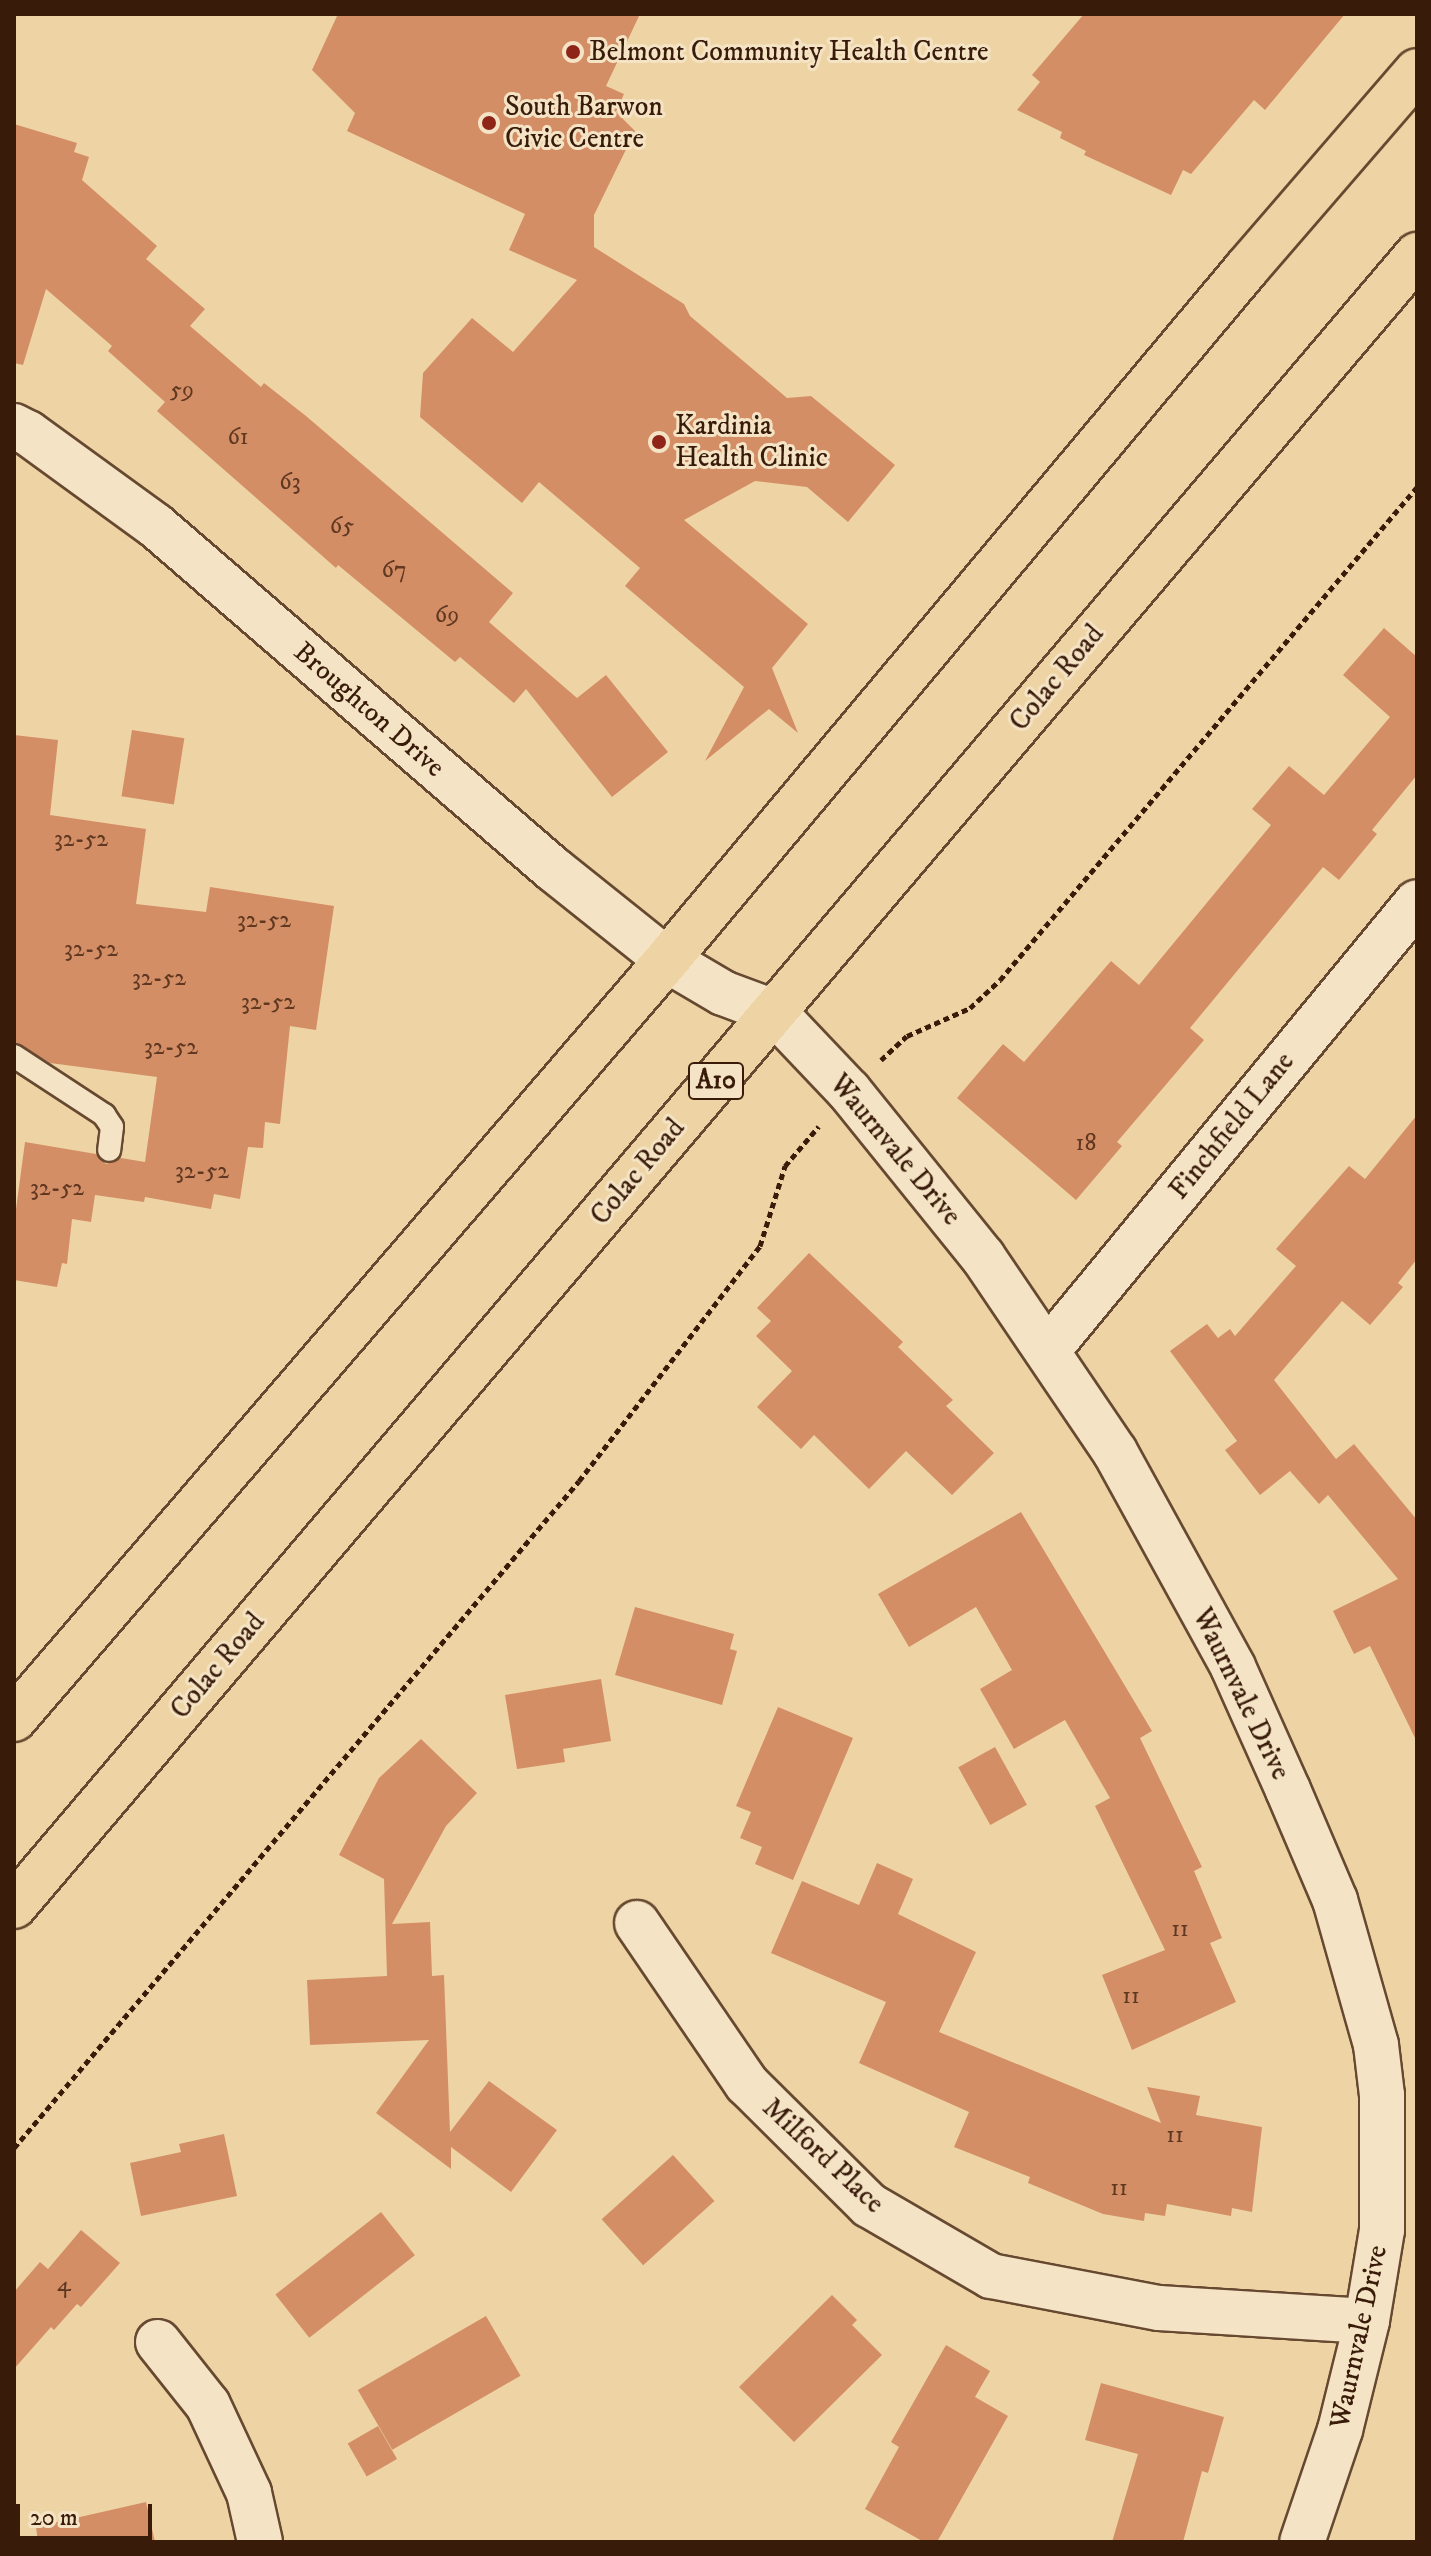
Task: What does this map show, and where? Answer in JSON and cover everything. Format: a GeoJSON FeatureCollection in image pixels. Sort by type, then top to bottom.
{"type":"FeatureCollection","features":[{"type":"Feature","properties":{"kind":"highway"},"geometry":{"type":"LineString","coordinates":[[14,1719],[667,960],[1247,268],[1417,71]]}},
{"type":"Feature","properties":{"kind":"highway","name":"Colac Road"},"geometry":{"type":"LineString","coordinates":[[14,1906],[1417,255]]}},
{"type":"Feature","properties":{"kind":"street","name":"Broughton Drive"},"geometry":{"type":"LineString","coordinates":[[14,426],[156,526],[553,869],[667,960],[723,993]]}},
{"type":"Feature","properties":{"kind":"street","name":"Finchfield Lane"},"geometry":{"type":"LineString","coordinates":[[1048,1350],[1417,902]]}},
{"type":"Feature","properties":{"kind":"street","name":"Waurnvale Drive"},"geometry":{"type":"LineString","coordinates":[[723,993],[774,1012],[849,1091],[983,1257],[1048,1350],[1115,1452],[1239,1681],[1335,1900],[1376,2045],[1400,2093],[1367,2321],[1340,2430],[1302,2542]]}},
{"type":"Feature","properties":{"kind":"street","name":"Milford Place"},"geometry":{"type":"LineString","coordinates":[[637,1923],[747,2084],[769,2106],[869,2205],[991,2276],[1159,2308],[1367,2321]]}},
{"type":"Feature","properties":{"kind":"street"},"geometry":{"type":"LineString","coordinates":[[158,2342],[208,2405],[249,2493],[260,2542]]}},
{"type":"Feature","properties":{"kind":"lane"},"geometry":{"type":"LineString","coordinates":[[14,1056],[104,1115],[112,1127],[109,1150]]}},
{"type":"Feature","properties":{"kind":"path"},"geometry":{"type":"LineString","coordinates":[[14,2148],[579,1481],[760,1246],[785,1166],[849,1091],[907,1036],[970,1008],[1000,980],[1417,487]]}},
{"type":"Feature","properties":{"kind":"building"},"geometry":{"type":"Polygon","coordinates":[[[338,14],[640,14],[606,86],[624,94],[616,112],[635,131],[594,215],[594,247],[684,304],[690,316],[787,398],[811,396],[895,465],[848,522],[807,487],[755,481],[684,520],[808,624],[772,668],[798,733],[769,709],[705,761],[744,687],[625,586],[640,568],[539,482],[522,503],[420,417],[423,373],[472,318],[513,352],[577,280],[509,250],[525,214],[347,131],[355,113],[312,70],[338,14]]]}},
{"type":"Feature","properties":{"kind":"building"},"geometry":{"type":"Polygon","coordinates":[[[1084,14],[1345,14],[1265,110],[1254,100],[1191,174],[1183,170],[1171,195],[1084,155],[1086,151],[1060,138],[1062,132],[1017,110],[1040,82],[1032,75],[1084,14]]]}},
{"type":"Feature","properties":{"kind":"building"},"geometry":{"type":"Polygon","coordinates":[[[14,124],[77,143],[74,152],[89,157],[82,180],[157,246],[146,259],[205,309],[190,326],[261,387],[264,383],[306,416],[513,593],[489,622],[577,698],[606,675],[668,752],[612,797],[526,689],[514,703],[460,657],[455,662],[338,565],[336,568],[157,411],[165,402],[108,351],[112,346],[46,289],[23,365],[14,363],[14,124]]]}},
{"type":"Feature","properties":{"kind":"building"},"geometry":{"type":"Polygon","coordinates":[[[1384,628],[1417,657],[1417,775],[1372,830],[1377,834],[1339,880],[1323,867],[1190,1028],[1204,1040],[1117,1142],[1122,1146],[1076,1200],[957,1098],[1003,1044],[1024,1062],[1111,961],[1139,985],[1271,825],[1252,809],[1289,766],[1324,795],[1390,717],[1343,675],[1384,628]]]}},
{"type":"Feature","properties":{"kind":"building"},"geometry":{"type":"Polygon","coordinates":[[[132,730],[184,738],[174,804],[122,796],[132,730]]]}},
{"type":"Feature","properties":{"kind":"building"},"geometry":{"type":"Polygon","coordinates":[[[14,735],[58,740],[50,815],[146,829],[136,904],[206,912],[210,887],[334,906],[316,1030],[290,1026],[280,1124],[265,1122],[263,1148],[248,1147],[240,1199],[214,1194],[211,1209],[145,1197],[144,1202],[95,1195],[91,1222],[72,1219],[67,1264],[62,1263],[57,1287],[14,1280],[14,1224],[25,1142],[96,1154],[106,1164],[121,1158],[145,1162],[157,1077],[50,1063],[14,1042],[14,735]]]}},
{"type":"Feature","properties":{"kind":"building"},"geometry":{"type":"Polygon","coordinates":[[[1417,1115],[1417,1259],[1398,1283],[1403,1287],[1370,1325],[1342,1301],[1274,1380],[1336,1459],[1354,1444],[1417,1520],[1417,1742],[1370,1646],[1354,1654],[1333,1611],[1398,1579],[1328,1495],[1319,1504],[1290,1471],[1260,1495],[1225,1450],[1237,1441],[1170,1351],[1207,1324],[1218,1338],[1230,1329],[1235,1336],[1296,1266],[1276,1249],[1349,1166],[1365,1179],[1417,1115]]]}},
{"type":"Feature","properties":{"kind":"building"},"geometry":{"type":"Polygon","coordinates":[[[809,1253],[903,1342],[898,1347],[953,1400],[946,1406],[994,1453],[952,1495],[906,1451],[869,1489],[814,1435],[801,1449],[757,1407],[792,1371],[756,1336],[771,1321],[757,1308],[809,1253]]]}},
{"type":"Feature","properties":{"kind":"building"},"geometry":{"type":"Polygon","coordinates":[[[1021,1512],[1152,1731],[1140,1738],[1202,1867],[1194,1871],[1222,1938],[1210,1943],[1236,2002],[1132,2050],[1102,1975],[1165,1950],[1095,1806],[1110,1798],[1065,1720],[1014,1749],[980,1689],[1012,1670],[976,1607],[909,1647],[878,1594],[1021,1512]]]}},
{"type":"Feature","properties":{"kind":"building"},"geometry":{"type":"Polygon","coordinates":[[[635,1607],[734,1634],[730,1649],[737,1651],[722,1705],[615,1675],[635,1607]]]}},
{"type":"Feature","properties":{"kind":"building"},"geometry":{"type":"Polygon","coordinates":[[[601,1679],[611,1741],[563,1749],[565,1762],[517,1769],[505,1695],[601,1679]]]}},
{"type":"Feature","properties":{"kind":"building"},"geometry":{"type":"Polygon","coordinates":[[[778,1707],[853,1738],[793,1880],[755,1864],[762,1847],[740,1838],[751,1812],[736,1806],[778,1707]]]}},
{"type":"Feature","properties":{"kind":"building"},"geometry":{"type":"Polygon","coordinates":[[[421,1739],[477,1793],[446,1826],[392,1924],[430,1922],[432,1976],[444,1975],[450,2132],[489,2081],[557,2130],[511,2192],[451,2147],[451,2169],[376,2113],[429,2040],[310,2045],[307,1980],[387,1976],[384,1879],[339,1855],[379,1778],[421,1739]]]}},
{"type":"Feature","properties":{"kind":"building"},"geometry":{"type":"Polygon","coordinates":[[[995,1747],[1027,1805],[990,1825],[958,1767],[995,1747]]]}},
{"type":"Feature","properties":{"kind":"building"},"geometry":{"type":"Polygon","coordinates":[[[877,1863],[913,1879],[898,1914],[976,1952],[939,2032],[1161,2123],[1147,2087],[1200,2096],[1196,2115],[1262,2127],[1252,2212],[1232,2208],[1231,2216],[1167,2204],[1165,2216],[1145,2213],[1144,2221],[1103,2214],[1028,2183],[1030,2177],[954,2147],[969,2112],[859,2063],[886,2002],[771,1953],[802,1881],[859,1905],[877,1863]]]}},
{"type":"Feature","properties":{"kind":"building"},"geometry":{"type":"Polygon","coordinates":[[[224,2134],[237,2196],[141,2216],[130,2163],[181,2152],[179,2144],[224,2134]]]}},
{"type":"Feature","properties":{"kind":"building"},"geometry":{"type":"Polygon","coordinates":[[[673,2155],[714,2201],[643,2265],[602,2219],[673,2155]]]}},
{"type":"Feature","properties":{"kind":"building"},"geometry":{"type":"Polygon","coordinates":[[[381,2212],[415,2255],[309,2338],[275,2294],[381,2212]]]}},
{"type":"Feature","properties":{"kind":"building"},"geometry":{"type":"Polygon","coordinates":[[[81,2230],[120,2263],[81,2307],[77,2304],[54,2330],[51,2327],[14,2369],[14,2292],[40,2262],[48,2269],[81,2230]]]}},
{"type":"Feature","properties":{"kind":"building"},"geometry":{"type":"Polygon","coordinates":[[[832,2295],[857,2320],[852,2325],[882,2355],[794,2442],[739,2387],[832,2295]]]}},
{"type":"Feature","properties":{"kind":"building"},"geometry":{"type":"Polygon","coordinates":[[[486,2316],[520,2376],[392,2450],[358,2390],[486,2316]]]}},
{"type":"Feature","properties":{"kind":"building"},"geometry":{"type":"Polygon","coordinates":[[[946,2345],[990,2371],[975,2397],[1008,2416],[937,2542],[924,2542],[865,2509],[899,2447],[891,2442],[946,2345]]]}},
{"type":"Feature","properties":{"kind":"building"},"geometry":{"type":"Polygon","coordinates":[[[1101,2383],[1224,2417],[1208,2473],[1202,2471],[1183,2542],[1112,2542],[1138,2454],[1085,2440],[1101,2383]]]}},
{"type":"Feature","properties":{"kind":"building"},"geometry":{"type":"Polygon","coordinates":[[[378,2426],[397,2459],[367,2476],[348,2444],[378,2426]]]}},
{"type":"Feature","properties":{"kind":"building"},"geometry":{"type":"Polygon","coordinates":[[[146,2502],[155,2542],[38,2542],[36,2527],[146,2502]]]}},
{"type":"Feature","properties":{"kind":"place","name":"Belmont Community Health Centre"},"geometry":{"type":"Point","coordinates":[573,52]}},
{"type":"Feature","properties":{"kind":"place","name":"South Barwon Civic Centre"},"geometry":{"type":"Point","coordinates":[489,123]}},
{"type":"Feature","properties":{"kind":"place","name":"Kardinia Health Clinic"},"geometry":{"type":"Point","coordinates":[659,442]}}]}
